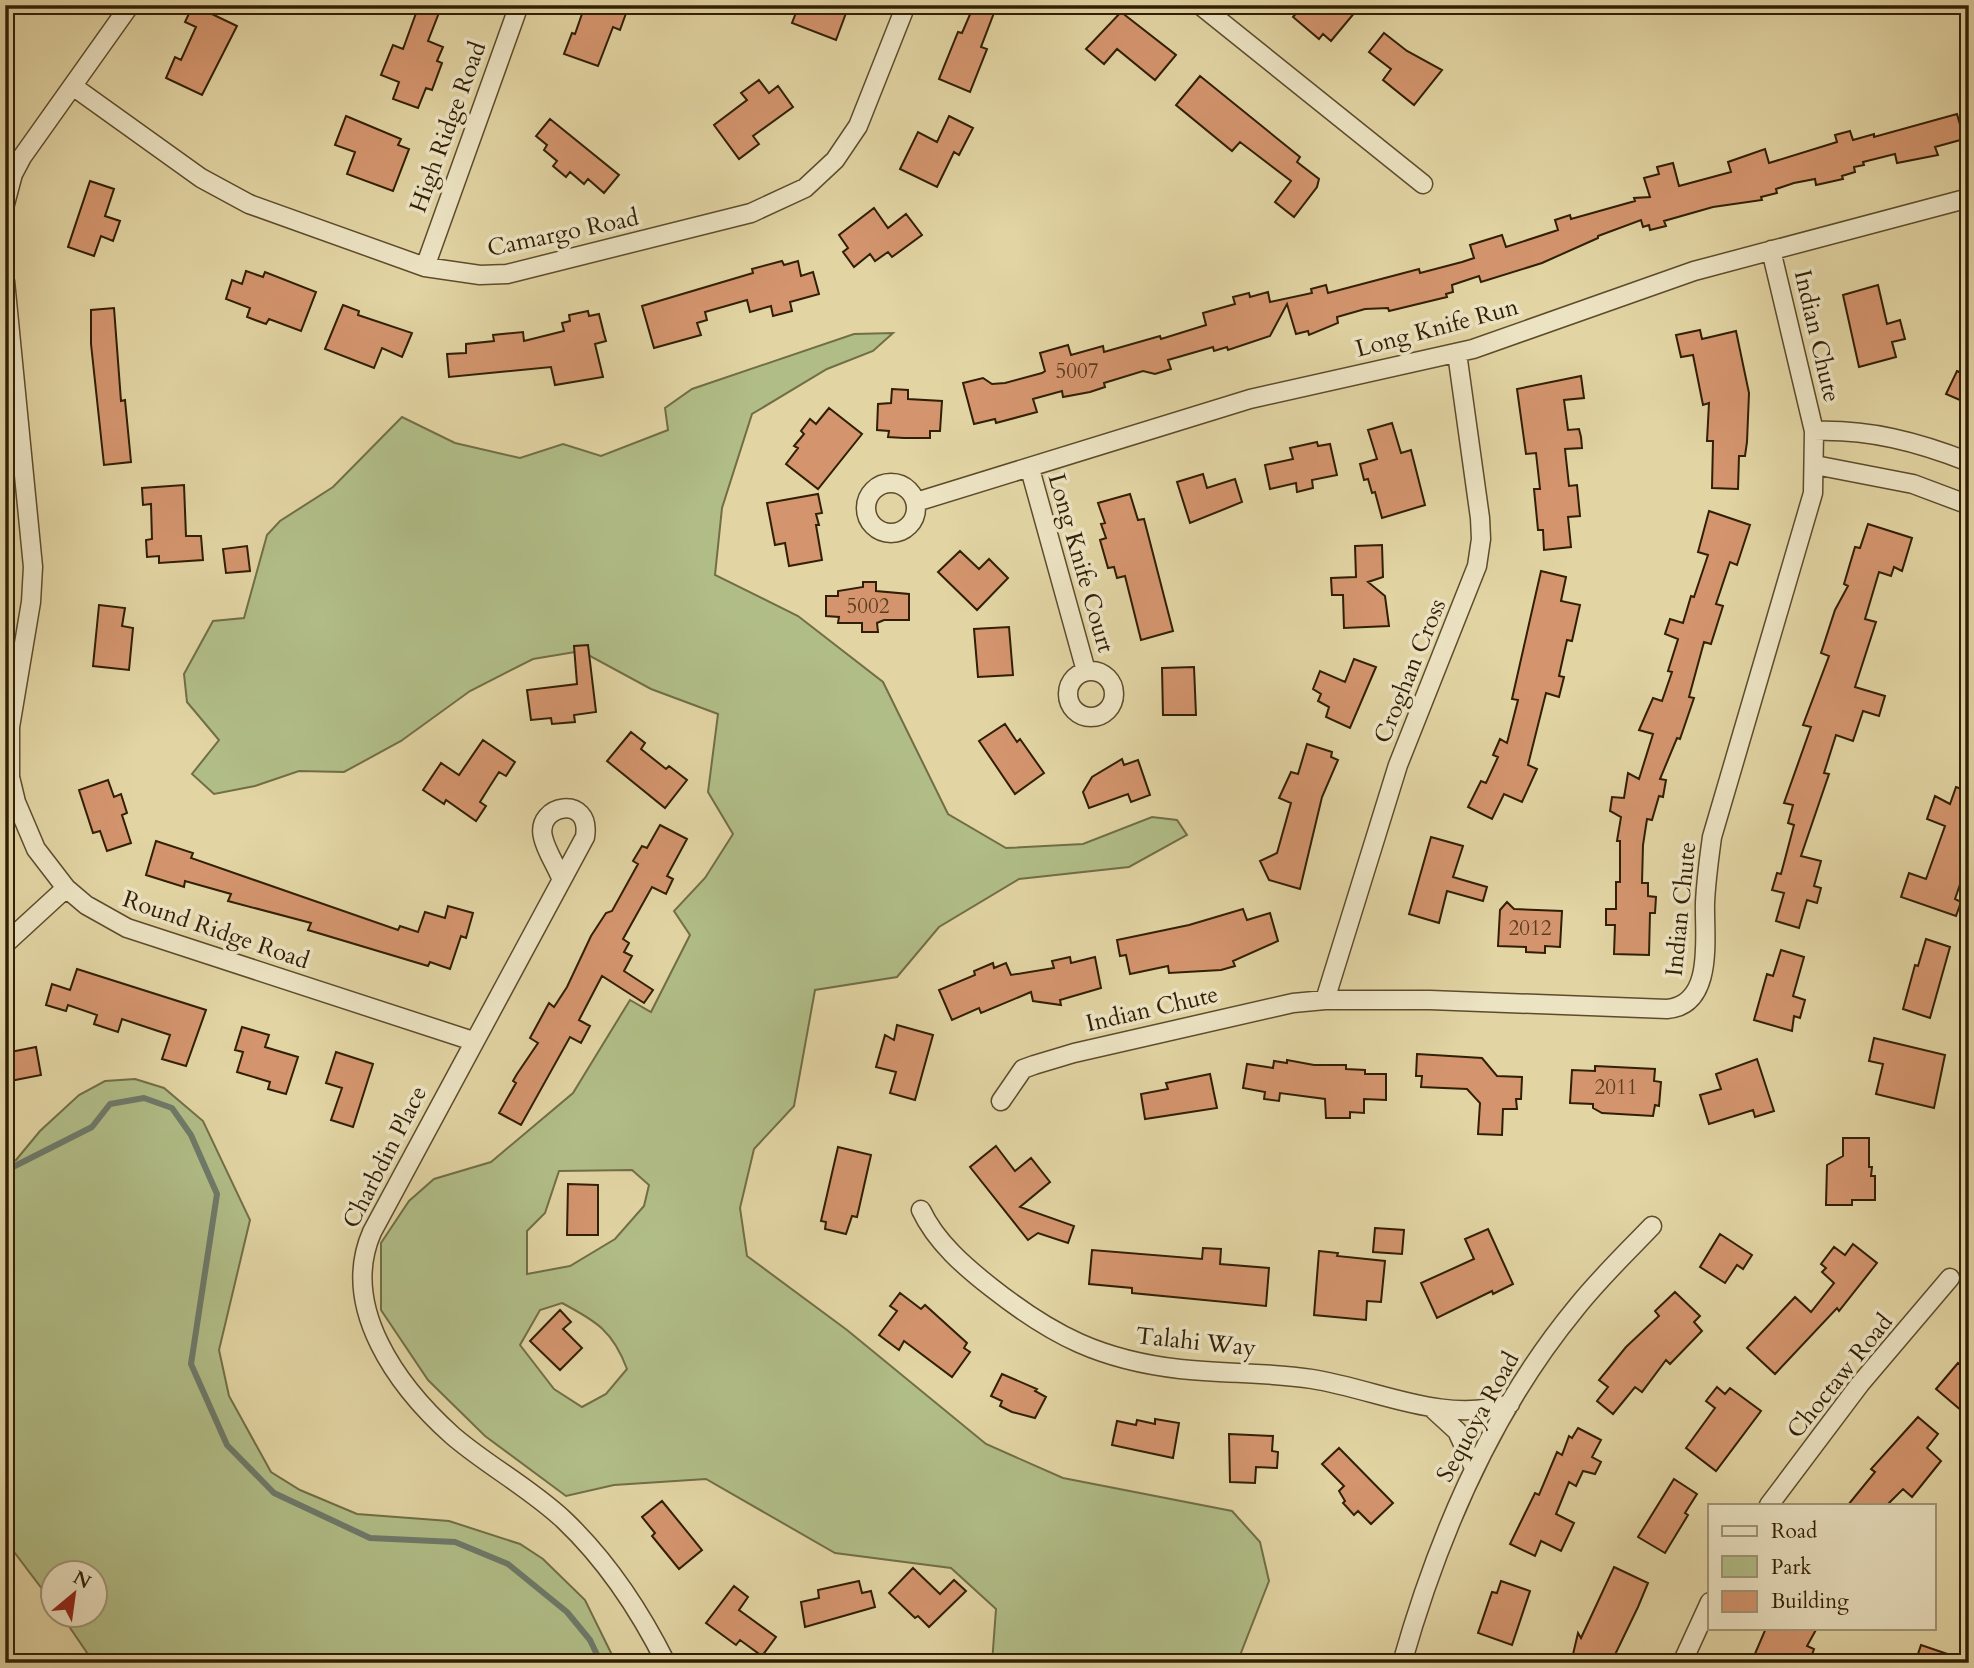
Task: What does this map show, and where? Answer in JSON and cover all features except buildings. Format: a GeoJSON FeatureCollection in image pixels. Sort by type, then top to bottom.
{"type":"FeatureCollection","features":[{"type":"Feature","properties":{"kind":"street"},"geometry":{"type":"LineString","coordinates":[[5,204],[13,174],[22,157],[130,5]]}},
{"type":"Feature","properties":{"kind":"street","name":"High Ridge Road"},"geometry":{"type":"LineString","coordinates":[[425,267],[519,5]]}},
{"type":"Feature","properties":{"kind":"street","name":"Camargo Road"},"geometry":{"type":"LineString","coordinates":[[74,87],[225,193],[425,267],[480,275],[524,271],[751,213],[788,198],[820,176],[858,126],[906,5]]}},
{"type":"Feature","properties":{"kind":"street"},"geometry":{"type":"LineString","coordinates":[[1200,5],[1423,184]]}},
{"type":"Feature","properties":{"kind":"street","name":"Long Knife Run"},"geometry":{"type":"LineString","coordinates":[[916,502],[1250,399],[1457,353],[1694,271],[1969,198]]}},
{"type":"Feature","properties":{"kind":"street","name":"Indian Chute"},"geometry":{"type":"LineString","coordinates":[[1001,1101],[1023,1069],[1034,1065],[1244,1014],[1325,1000],[1667,1009],[1679,1008],[1688,1000],[1697,990],[1703,972],[1706,890],[1712,837],[1810,505],[1815,466],[1814,431],[1771,250]]}},
{"type":"Feature","properties":{"kind":"street","name":"Round Ridge Road"},"geometry":{"type":"LineString","coordinates":[[5,281],[33,567],[28,625],[10,727],[10,777],[16,802],[36,849],[66,888],[86,905],[127,929],[472,1041]]}},
{"type":"Feature","properties":{"kind":"street","name":"Croghan Cross"},"geometry":{"type":"LineString","coordinates":[[1325,1000],[1398,765],[1478,566],[1480,518],[1457,353]]}},
{"type":"Feature","properties":{"kind":"street"},"geometry":{"type":"LineString","coordinates":[[1814,431],[1859,432],[1902,438],[1969,461]]}},
{"type":"Feature","properties":{"kind":"street"},"geometry":{"type":"LineString","coordinates":[[1815,466],[1913,484],[1969,505]]}},
{"type":"Feature","properties":{"kind":"street","name":"Long Knife Court"},"geometry":{"type":"LineString","coordinates":[[1030,469],[1086,671]]}},
{"type":"Feature","properties":{"kind":"street","name":"Charbdin Place"},"geometry":{"type":"LineString","coordinates":[[561,878],[472,1041],[365,1247],[360,1276],[364,1304],[389,1359],[433,1416],[453,1436],[539,1499],[580,1536],[632,1604],[666,1663]]}},
{"type":"Feature","properties":{"kind":"street"},"geometry":{"type":"LineString","coordinates":[[5,943],[66,888]]}},
{"type":"Feature","properties":{"kind":"street","name":"Talahi Way"},"geometry":{"type":"LineString","coordinates":[[921,1210],[928,1225],[953,1254],[1044,1327],[1091,1349],[1121,1359],[1181,1369],[1313,1379],[1433,1409],[1469,1412],[1510,1404]]}},
{"type":"Feature","properties":{"kind":"street","name":"Sequoya Road"},"geometry":{"type":"LineString","coordinates":[[1402,1663],[1438,1555],[1474,1468],[1510,1404],[1538,1357],[1576,1307],[1652,1226]]}},
{"type":"Feature","properties":{"kind":"street","name":"Choctaw Road"},"geometry":{"type":"LineString","coordinates":[[1770,1504],[1860,1384],[1950,1278]]}},
{"type":"Feature","properties":{"kind":"street"},"geometry":{"type":"LineString","coordinates":[[1433,1409],[1457,1431],[1474,1468]]}},
{"type":"Feature","properties":{"kind":"street"},"geometry":{"type":"LineString","coordinates":[[1682,1663],[1708,1606]]}},
{"type":"Feature","properties":{"kind":"green space"},"geometry":{"type":"Polygon","coordinates":[[[893,333],[873,351],[827,369],[752,414],[722,508],[715,575],[798,616],[883,682],[948,814],[1006,848],[1083,844],[1152,817],[1177,820],[1187,835],[1129,867],[1019,879],[939,927],[897,977],[815,990],[794,1106],[754,1149],[740,1208],[747,1256],[847,1330],[986,1444],[1063,1478],[1232,1511],[1260,1542],[1269,1581],[1237,1663],[992,1663],[996,1609],[951,1568],[835,1553],[706,1479],[614,1485],[566,1496],[485,1436],[428,1380],[381,1310],[381,1243],[409,1201],[434,1179],[491,1162],[573,1093],[630,1000],[651,1012],[690,935],[674,911],[705,878],[733,834],[708,792],[718,714],[651,689],[581,651],[533,659],[470,691],[401,741],[344,772],[299,771],[255,786],[214,794],[192,774],[219,740],[187,702],[184,674],[213,621],[244,618],[267,535],[280,521],[333,487],[402,417],[455,443],[520,458],[563,444],[601,456],[668,430],[665,408],[692,389],[854,334],[893,333]],[[632,1170],[559,1171],[545,1213],[527,1231],[527,1274],[570,1266],[615,1239],[644,1206],[649,1185],[632,1170]],[[562,1303],[540,1310],[520,1345],[554,1389],[582,1407],[606,1394],[627,1369],[609,1336],[594,1322],[562,1303]]]}},
{"type":"Feature","properties":{"kind":"green space"},"geometry":{"type":"Polygon","coordinates":[[[135,1079],[164,1088],[203,1121],[250,1220],[219,1350],[229,1396],[271,1472],[300,1490],[357,1514],[449,1521],[520,1544],[543,1559],[585,1600],[616,1663],[94,1663],[72,1630],[108,1630],[108,1560],[38,1560],[38,1584],[5,1540],[5,1163],[16,1160],[40,1131],[79,1095],[105,1081],[135,1079]]]}},
{"type":"Feature","properties":{"kind":"waterway"},"geometry":{"type":"LineString","coordinates":[[5,1171],[92,1127],[110,1104],[144,1098],[172,1108],[191,1135],[217,1194],[191,1364],[227,1445],[274,1493],[370,1538],[455,1542],[508,1564],[567,1612],[590,1640],[601,1663]]}}]}
